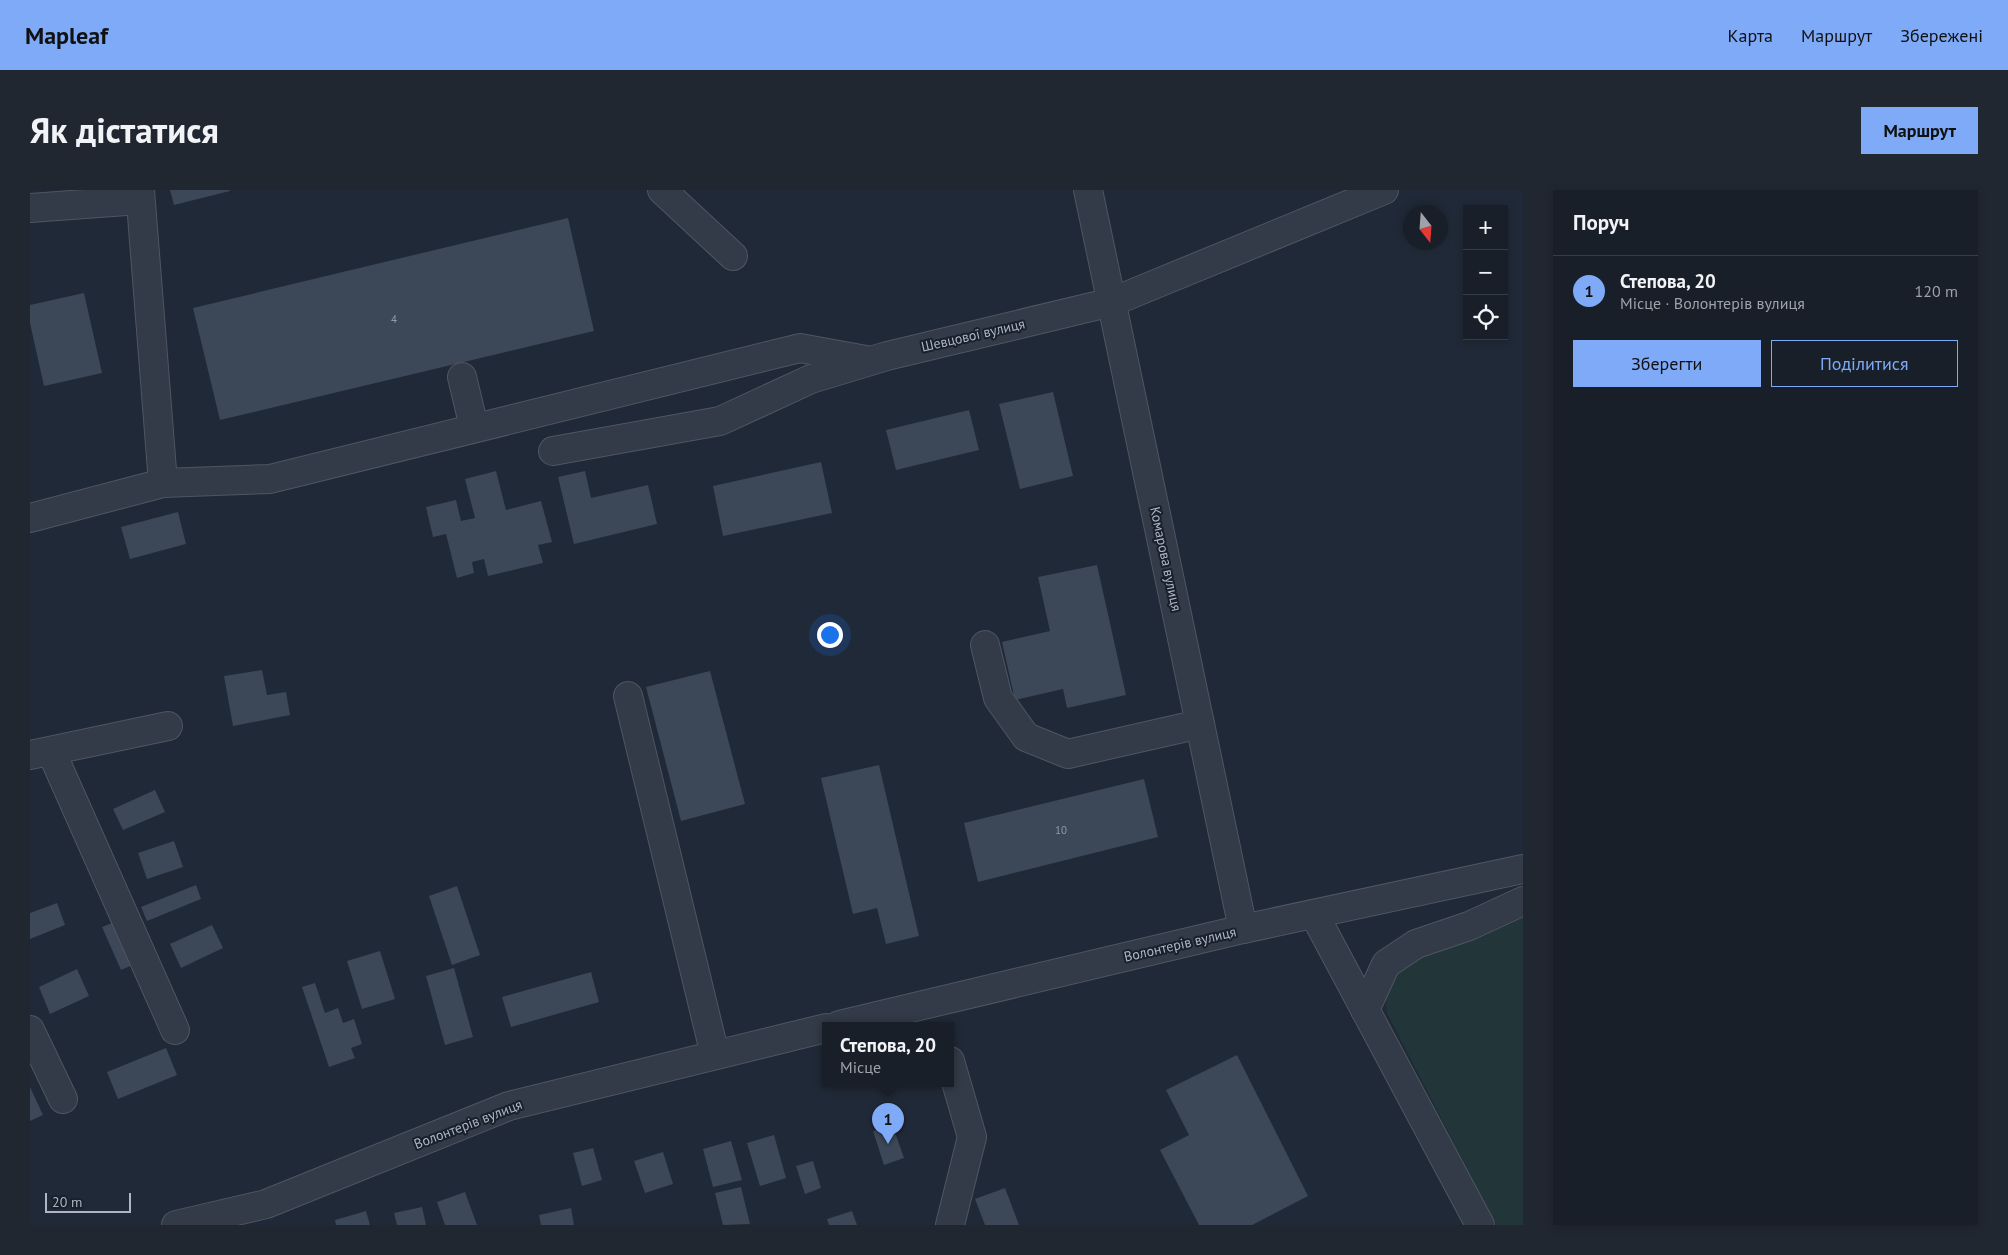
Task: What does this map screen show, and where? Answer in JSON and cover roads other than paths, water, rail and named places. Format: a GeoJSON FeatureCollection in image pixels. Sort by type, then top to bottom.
{"type":"FeatureCollection","features":[{"type":"Feature","properties":{"kind":"street"},"geometry":{"type":"LineString","coordinates":[[662,190],[733,256]]}},
{"type":"Feature","properties":{"kind":"street","name":"Комарова вулиця"},"geometry":{"type":"LineString","coordinates":[[1088,190],[1243,928]]}},
{"type":"Feature","properties":{"kind":"street","name":"Шевцової вулиця"},"geometry":{"type":"LineString","coordinates":[[553,451],[720,421],[811,379],[870,361],[1112,302],[1384,190]]}},
{"type":"Feature","properties":{"kind":"street"},"geometry":{"type":"LineString","coordinates":[[30,208],[140,195],[163,483]]}},
{"type":"Feature","properties":{"kind":"street"},"geometry":{"type":"LineString","coordinates":[[30,518],[163,483],[270,479],[800,348],[870,361]]}},
{"type":"Feature","properties":{"kind":"street"},"geometry":{"type":"LineString","coordinates":[[462,377],[474,428]]}},
{"type":"Feature","properties":{"kind":"street"},"geometry":{"type":"LineString","coordinates":[[985,645],[998,698],[1026,737],[1068,754],[1200,724]]}},
{"type":"Feature","properties":{"kind":"street"},"geometry":{"type":"LineString","coordinates":[[628,696],[715,1055]]}},
{"type":"Feature","properties":{"kind":"street"},"geometry":{"type":"LineString","coordinates":[[168,726],[41,753],[175,1030]]}},
{"type":"Feature","properties":{"kind":"street","name":"Волонтерів вулиця"},"geometry":{"type":"LineString","coordinates":[[866,1022],[937,1014],[1243,928],[1523,869]]}},
{"type":"Feature","properties":{"kind":"street"},"geometry":{"type":"LineString","coordinates":[[1365,1010],[1386,964],[1416,944],[1469,926],[1523,901]]}},
{"type":"Feature","properties":{"kind":"street"},"geometry":{"type":"LineString","coordinates":[[1314,914],[1480,1225]]}},
{"type":"Feature","properties":{"kind":"street","name":"Волонтерів вулиця"},"geometry":{"type":"LineString","coordinates":[[176,1225],[266,1204],[509,1106],[822,1029]]}},
{"type":"Feature","properties":{"kind":"street"},"geometry":{"type":"LineString","coordinates":[[30,1030],[63,1099]]}},
{"type":"Feature","properties":{"kind":"street"},"geometry":{"type":"LineString","coordinates":[[950,1225],[972,1137],[954,1075]]}},
{"type":"Feature","properties":{"kind":"place","name":"Степова, 20"},"geometry":{"type":"Point","coordinates":[888,1144]}}]}
